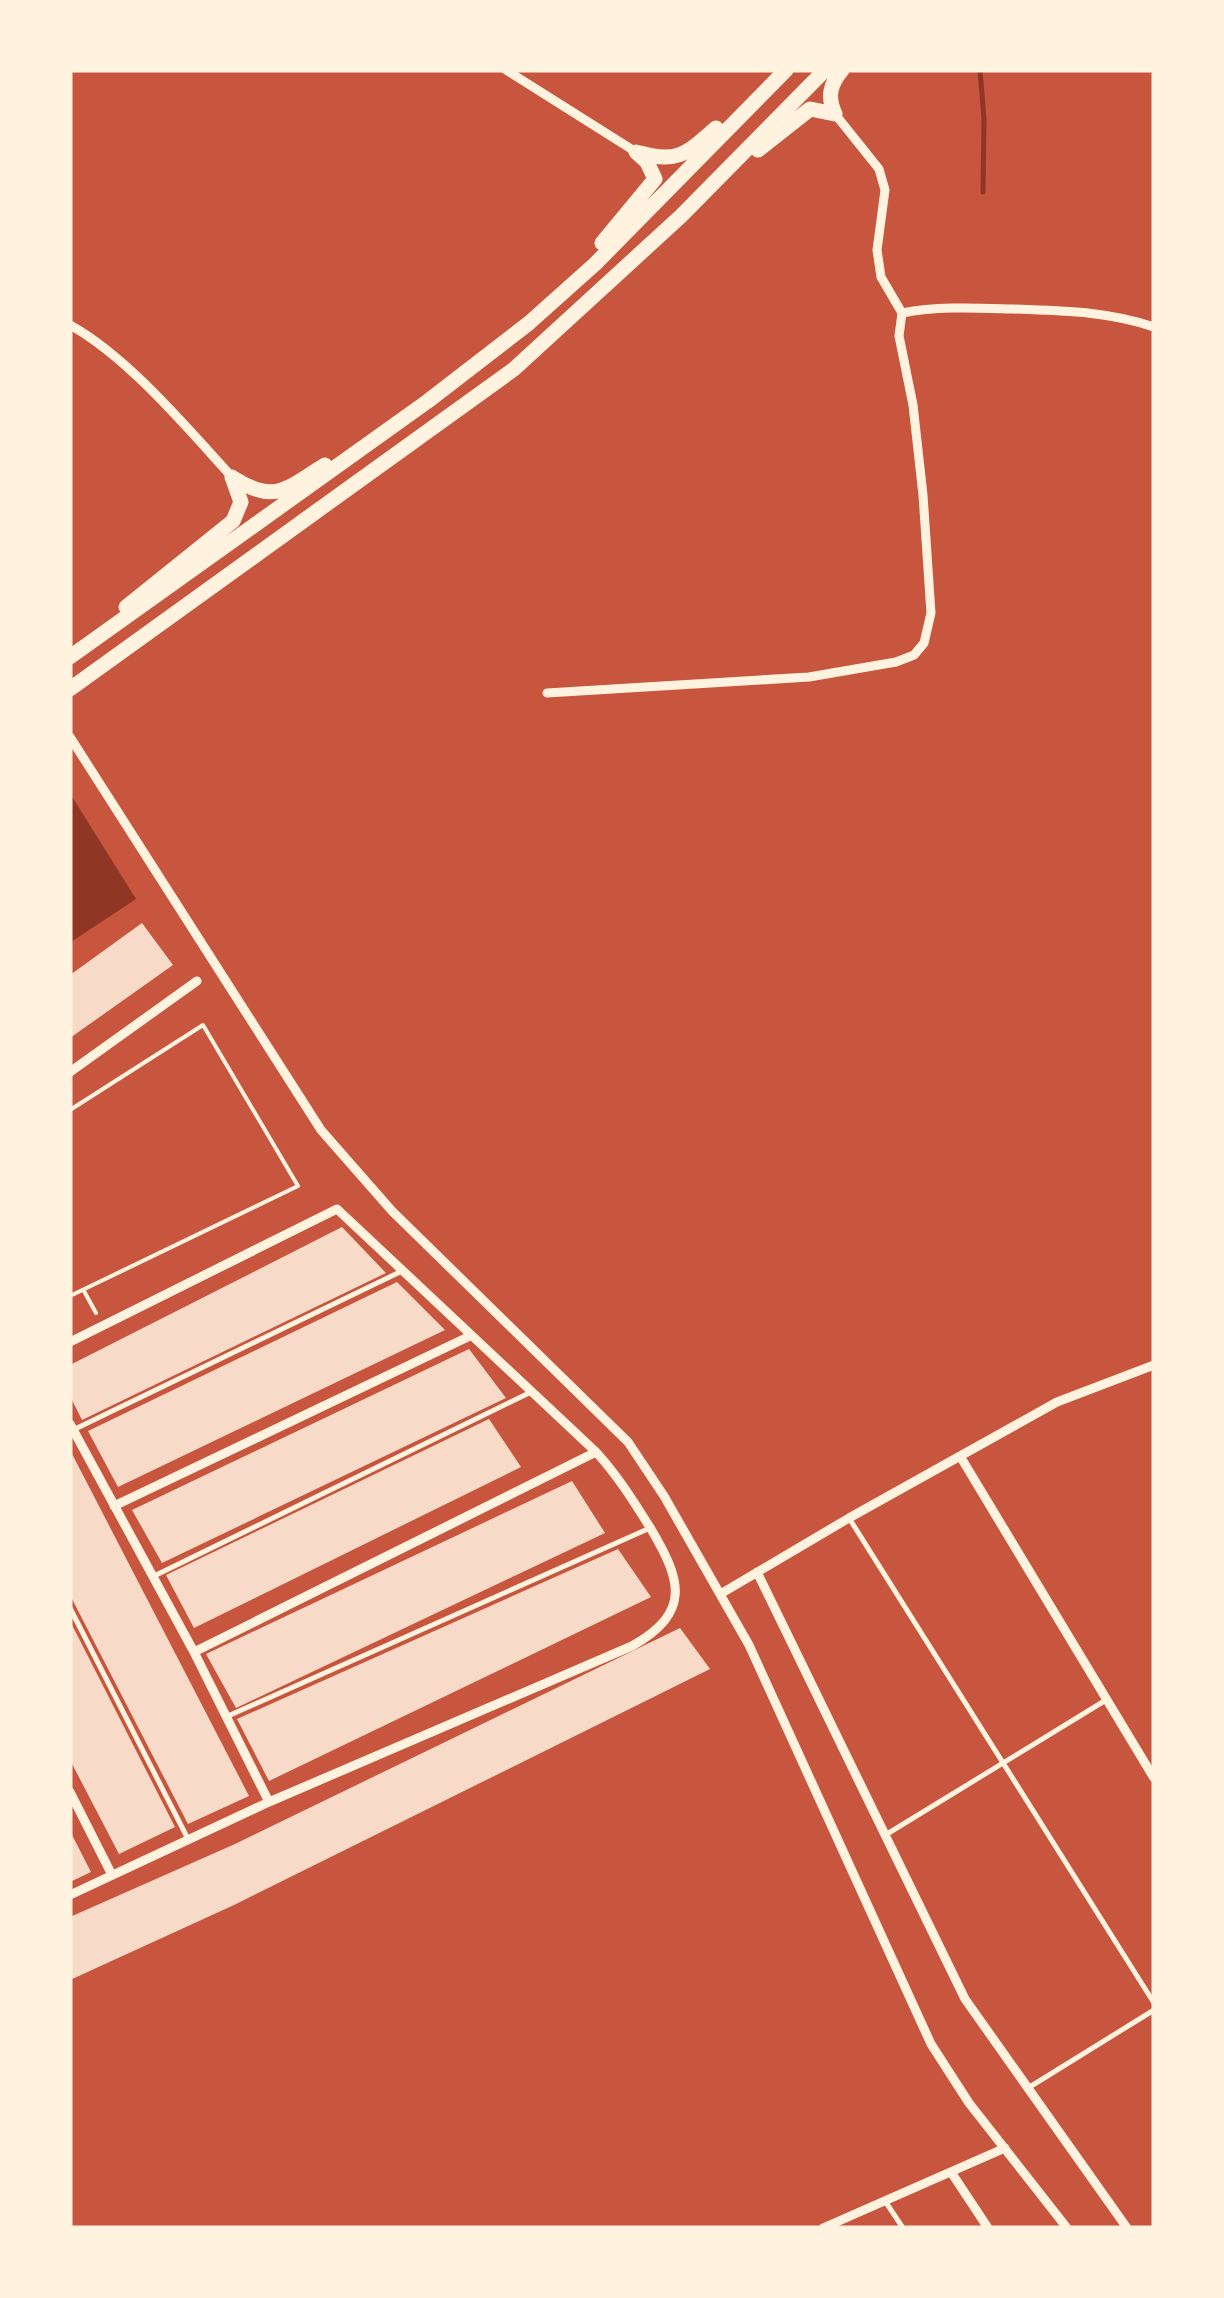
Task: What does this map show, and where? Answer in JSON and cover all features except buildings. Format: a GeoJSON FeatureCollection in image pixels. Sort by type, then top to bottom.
{"type":"FeatureCollection","features":[{"type":"Feature","properties":{"kind":"main road"},"geometry":{"type":"LineString","coordinates":[[636,152],[670,159],[686,154],[785,70]]}},
{"type":"Feature","properties":{"kind":"main road"},"geometry":{"type":"LineString","coordinates":[[70,656],[428,401],[529,323],[595,264],[785,70]]}},
{"type":"Feature","properties":{"kind":"main road"},"geometry":{"type":"LineString","coordinates":[[681,216],[825,70]]}},
{"type":"Feature","properties":{"kind":"main road"},"geometry":{"type":"LineString","coordinates":[[834,114],[830,92],[842,70]]}},
{"type":"Feature","properties":{"kind":"main road"},"geometry":{"type":"LineString","coordinates":[[70,689],[514,370],[681,216],[794,120],[810,109],[834,114]]}},
{"type":"Feature","properties":{"kind":"main road"},"geometry":{"type":"LineString","coordinates":[[529,323],[650,187],[653,170],[636,152]]}},
{"type":"Feature","properties":{"kind":"main road"},"geometry":{"type":"LineString","coordinates":[[232,477],[268,495],[281,492],[428,401]]}},
{"type":"Feature","properties":{"kind":"main road"},"geometry":{"type":"LineString","coordinates":[[70,656],[233,522],[241,502],[232,477]]}},
{"type":"Feature","properties":{"kind":"street"},"geometry":{"type":"LineString","coordinates":[[506,70],[636,152]]}},
{"type":"Feature","properties":{"kind":"street"},"geometry":{"type":"LineString","coordinates":[[547,694],[809,677],[896,662],[914,656],[924,642],[930,614],[914,404],[899,336],[902,313],[881,277],[877,250],[885,190],[879,170],[834,114]]}},
{"type":"Feature","properties":{"kind":"street"},"geometry":{"type":"LineString","coordinates":[[902,313],[961,307],[1093,311],[1154,327]]}},
{"type":"Feature","properties":{"kind":"street"},"geometry":{"type":"LineString","coordinates":[[70,325],[90,336],[174,414],[232,477]]}},
{"type":"Feature","properties":{"kind":"street"},"geometry":{"type":"LineString","coordinates":[[70,738],[320,1130],[392,1211],[628,1442],[722,1593],[749,1645],[931,2044],[969,2103],[1067,2228]]}},
{"type":"Feature","properties":{"kind":"street"},"geometry":{"type":"LineString","coordinates":[[70,1072],[197,981]]}},
{"type":"Feature","properties":{"kind":"street"},"geometry":{"type":"LineString","coordinates":[[70,1342],[337,1209],[596,1452],[626,1489],[676,1577],[671,1611],[661,1626],[632,1646],[269,1802],[70,1895]]}},
{"type":"Feature","properties":{"kind":"street"},"geometry":{"type":"LineString","coordinates":[[114,1506],[470,1336]]}},
{"type":"Feature","properties":{"kind":"street"},"geometry":{"type":"LineString","coordinates":[[722,1593],[1057,1402],[1154,1364]]}},
{"type":"Feature","properties":{"kind":"street"},"geometry":{"type":"LineString","coordinates":[[72,1427],[194,1652],[269,1802]]}},
{"type":"Feature","properties":{"kind":"street"},"geometry":{"type":"LineString","coordinates":[[194,1652],[596,1452]]}},
{"type":"Feature","properties":{"kind":"street"},"geometry":{"type":"LineString","coordinates":[[960,1456],[1154,1778]]}},
{"type":"Feature","properties":{"kind":"street"},"geometry":{"type":"LineString","coordinates":[[757,1572],[965,1999],[1127,2228]]}},
{"type":"Feature","properties":{"kind":"street"},"geometry":{"type":"LineString","coordinates":[[70,1792],[112,1875]]}},
{"type":"Feature","properties":{"kind":"street"},"geometry":{"type":"LineString","coordinates":[[823,2228],[1005,2148]]}},
{"type":"Feature","properties":{"kind":"street"},"geometry":{"type":"LineString","coordinates":[[950,2172],[988,2228]]}},
{"type":"Feature","properties":{"kind":"lane"},"geometry":{"type":"LineString","coordinates":[[72,1427],[402,1271]]}},
{"type":"Feature","properties":{"kind":"lane"},"geometry":{"type":"LineString","coordinates":[[152,1577],[531,1392]]}},
{"type":"Feature","properties":{"kind":"lane"},"geometry":{"type":"LineString","coordinates":[[849,1518],[1154,2006],[1028,2088]]}},
{"type":"Feature","properties":{"kind":"lane"},"geometry":{"type":"LineString","coordinates":[[226,1717],[650,1528]]}},
{"type":"Feature","properties":{"kind":"lane"},"geometry":{"type":"LineString","coordinates":[[70,1608],[188,1839]]}},
{"type":"Feature","properties":{"kind":"lane"},"geometry":{"type":"LineString","coordinates":[[887,1834],[1107,1700]]}},
{"type":"Feature","properties":{"kind":"lane"},"geometry":{"type":"LineString","coordinates":[[885,2201],[903,2228]]}},
{"type":"Feature","properties":{"kind":"path"},"geometry":{"type":"LineString","coordinates":[[70,1110],[202,1025],[298,1186],[70,1296]]}},
{"type":"Feature","properties":{"kind":"path"},"geometry":{"type":"LineString","coordinates":[[84,1291],[102,1326]]}},
{"type":"Feature","properties":{"kind":"shaded area"},"geometry":{"type":"Polygon","coordinates":[[[70,796],[136,899],[71,942],[70,796]]]}},
{"type":"Feature","properties":{"kind":"waterway"},"geometry":{"type":"LineString","coordinates":[[980,70],[983,192]]}}]}
